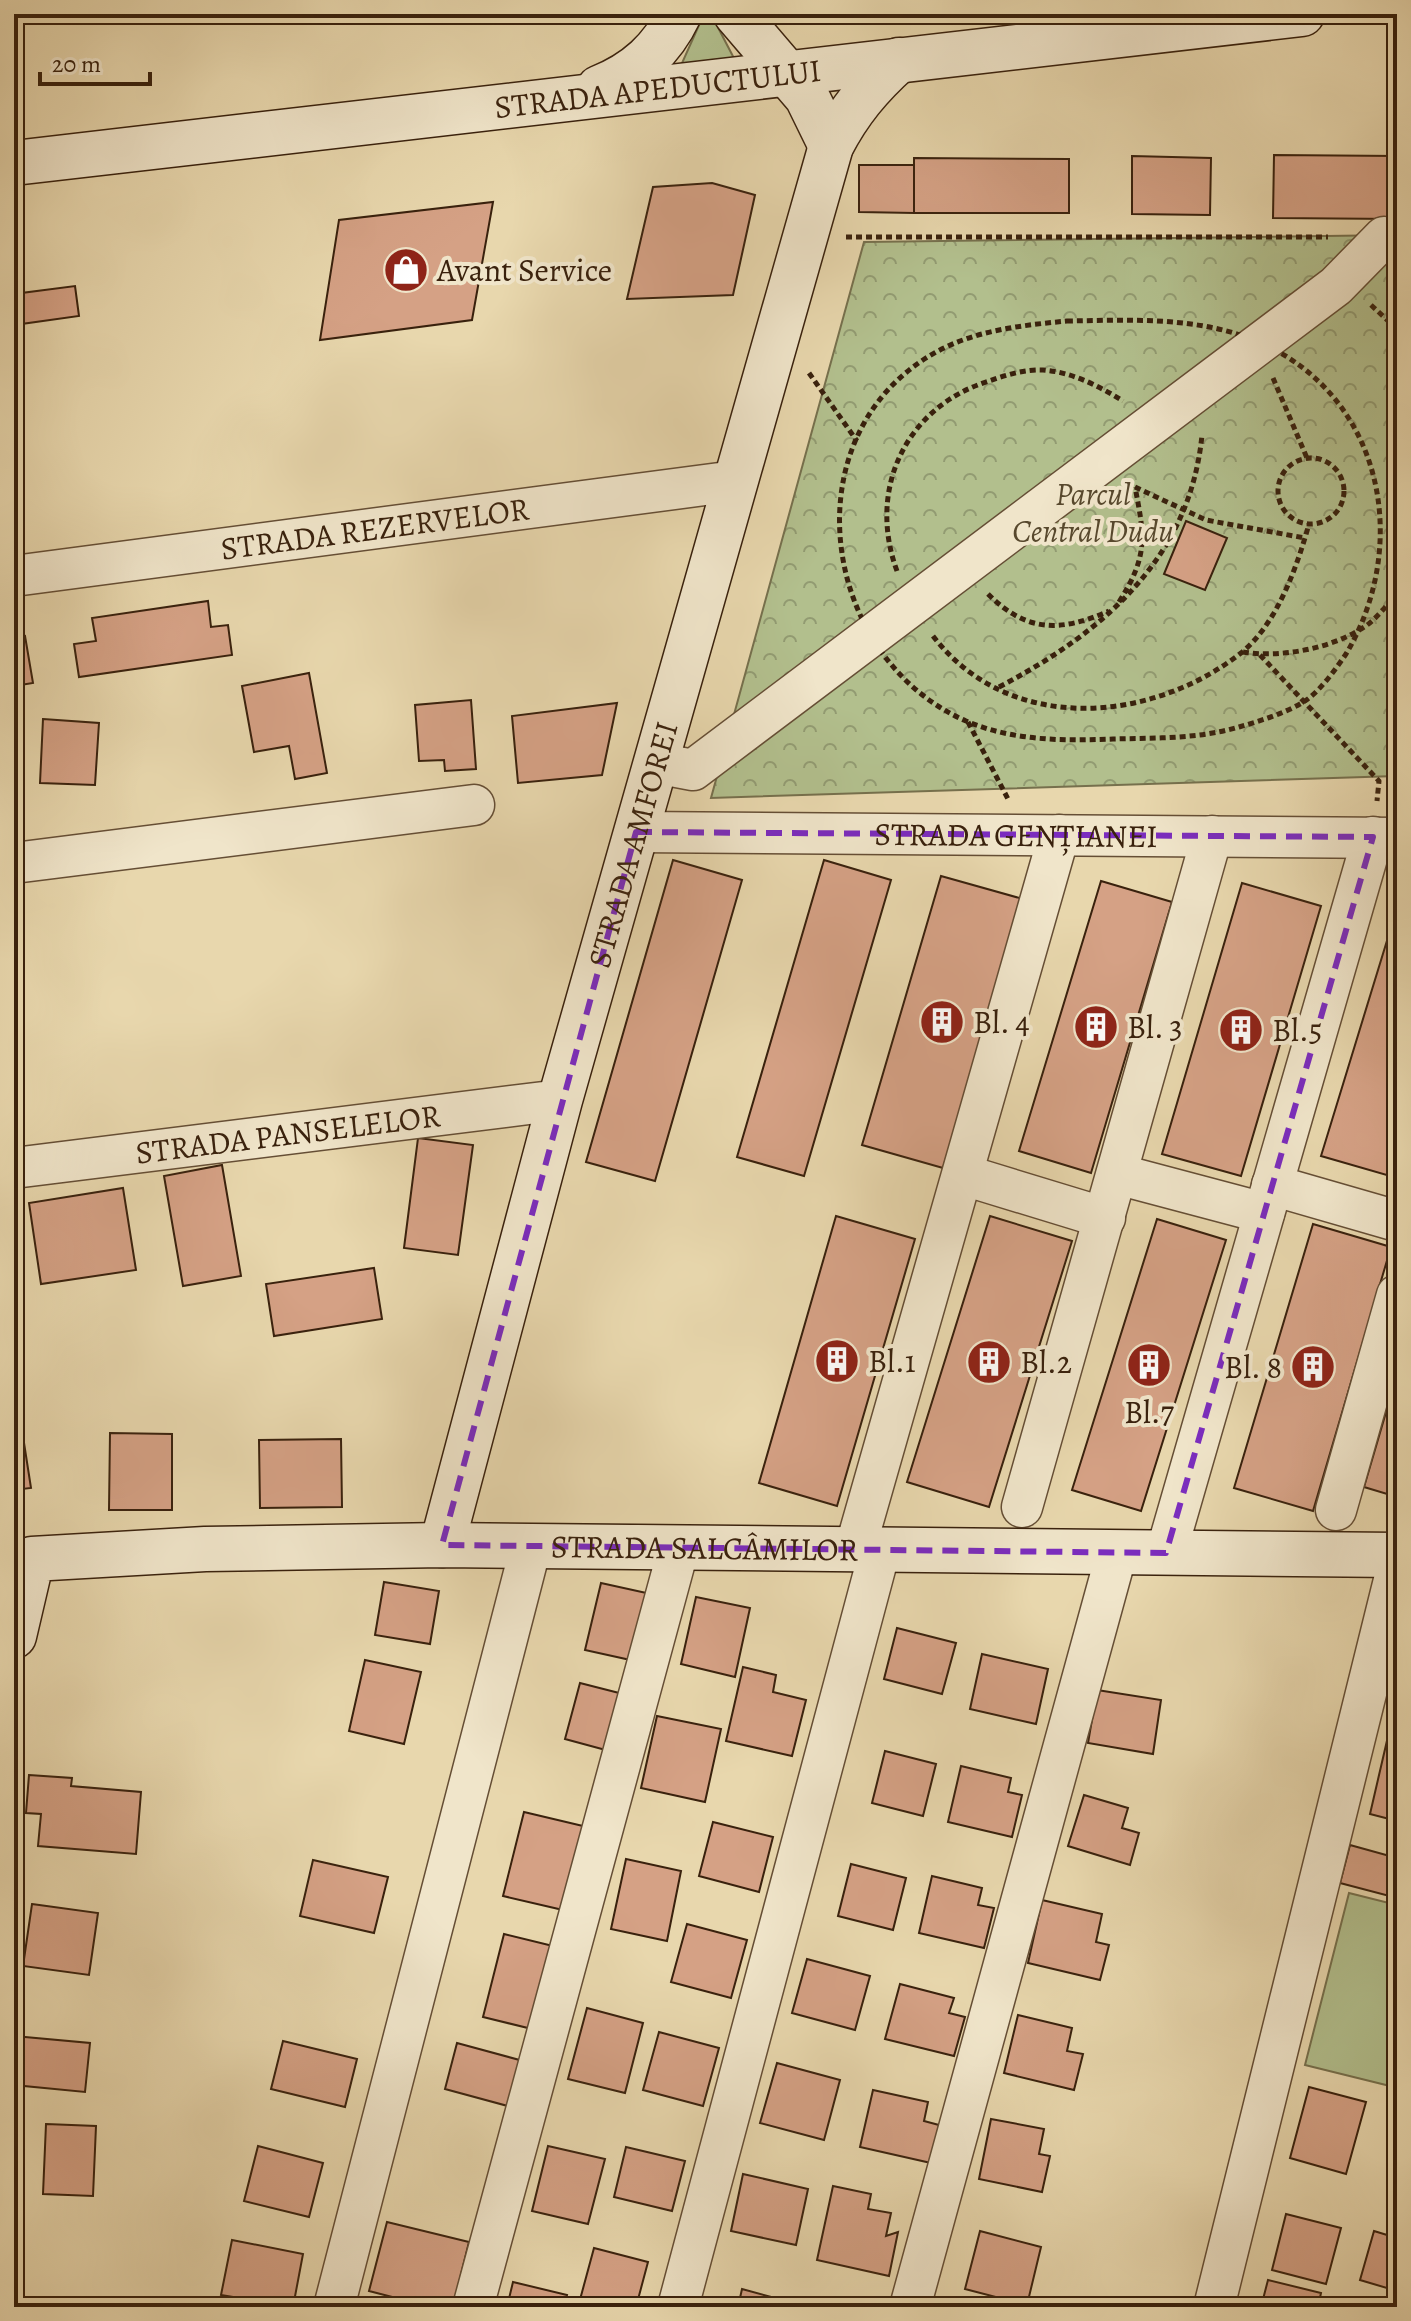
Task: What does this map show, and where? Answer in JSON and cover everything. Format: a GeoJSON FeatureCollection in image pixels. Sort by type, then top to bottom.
{"type":"FeatureCollection","features":[{"type":"Feature","properties":{"kind":"street"},"geometry":{"type":"LineString","coordinates":[[575,98],[623,78],[649,58],[671,32],[679,14]]}},
{"type":"Feature","properties":{"kind":"street"},"geometry":{"type":"LineString","coordinates":[[736,14],[807,97],[831,146]]}},
{"type":"Feature","properties":{"kind":"street","name":"STRADA APEDUCTULUI"},"geometry":{"type":"LineString","coordinates":[[14,163],[1302,14]]}},
{"type":"Feature","properties":{"kind":"street","name":"STRADA AMFOREI"},"geometry":{"type":"LineString","coordinates":[[442,1545],[560,1100],[831,146],[848,113],[872,84],[899,60]]}},
{"type":"Feature","properties":{"kind":"street"},"geometry":{"type":"LineString","coordinates":[[656,763],[693,770],[1197,391],[1264,355],[1384,237]]}},
{"type":"Feature","properties":{"kind":"street","name":"STRADA REZERVELOR"},"geometry":{"type":"LineString","coordinates":[[14,576],[735,481]]}},
{"type":"Feature","properties":{"kind":"street"},"geometry":{"type":"LineString","coordinates":[[14,863],[474,805]]}},
{"type":"Feature","properties":{"kind":"street","name":"STRADA GENȚIANEI"},"geometry":{"type":"LineString","coordinates":[[636,832],[1385,837]]}},
{"type":"Feature","properties":{"kind":"street"},"geometry":{"type":"LineString","coordinates":[[678,2307],[964,1175],[1042,835]]}},
{"type":"Feature","properties":{"kind":"street"},"geometry":{"type":"LineString","coordinates":[[1022,1507],[1212,836]]}},
{"type":"Feature","properties":{"kind":"street"},"geometry":{"type":"LineString","coordinates":[[1166,1553],[1268,1199],[1385,837]]}},
{"type":"Feature","properties":{"kind":"street","name":"STRADA PANSELELOR"},"geometry":{"type":"LineString","coordinates":[[14,1168],[560,1100]]}},
{"type":"Feature","properties":{"kind":"street"},"geometry":{"type":"LineString","coordinates":[[1117,1174],[1397,1221]]}},
{"type":"Feature","properties":{"kind":"street"},"geometry":{"type":"LineString","coordinates":[[964,1175],[1105,1218]]}},
{"type":"Feature","properties":{"kind":"street"},"geometry":{"type":"LineString","coordinates":[[1336,1510],[1397,1295]]}},
{"type":"Feature","properties":{"kind":"street","name":"STRADA SALCÂMILOR"},"geometry":{"type":"LineString","coordinates":[[23,1560],[250,1548],[442,1545],[1397,1555]]}},
{"type":"Feature","properties":{"kind":"street"},"geometry":{"type":"LineString","coordinates":[[334,2307],[531,1546]]}},
{"type":"Feature","properties":{"kind":"street"},"geometry":{"type":"LineString","coordinates":[[473,2307],[679,1547]]}},
{"type":"Feature","properties":{"kind":"street"},"geometry":{"type":"LineString","coordinates":[[910,2307],[1117,1552]]}},
{"type":"Feature","properties":{"kind":"street"},"geometry":{"type":"LineString","coordinates":[[14,1636],[23,1560]]}},
{"type":"Feature","properties":{"kind":"street"},"geometry":{"type":"LineString","coordinates":[[1214,2307],[1397,1568]]}},
{"type":"Feature","properties":{"kind":"path"},"geometry":{"type":"LineString","coordinates":[[805,237],[1384,237]]}},
{"type":"Feature","properties":{"kind":"path"},"geometry":{"type":"LineString","coordinates":[[1243,652],[1260,655],[1325,644],[1362,629],[1383,574],[1388,529],[1380,484],[1360,431],[1330,388],[1213,328],[1166,322],[1019,325],[938,351],[889,390],[857,441],[845,476],[837,539],[845,579],[858,615],[889,665],[914,690],[968,722],[1010,736],[1062,741],[1194,736],[1237,728],[1306,701],[1334,671],[1362,629],[1397,593]]}},
{"type":"Feature","properties":{"kind":"path"},"geometry":{"type":"LineString","coordinates":[[778,330],[857,441]]}},
{"type":"Feature","properties":{"kind":"path"},"geometry":{"type":"LineString","coordinates":[[1264,355],[1307,458]]}},
{"type":"Feature","properties":{"kind":"path"},"geometry":{"type":"LineString","coordinates":[[1149,427],[1131,406],[1104,389],[1076,377],[1042,370],[987,381],[948,399],[921,422],[905,443],[893,473],[885,524],[893,561],[912,605],[935,639],[966,670],[1026,700],[1065,709],[1104,710],[1151,700],[1197,680],[1243,652],[1284,593],[1309,524]]}},
{"type":"Feature","properties":{"kind":"path"},"geometry":{"type":"LineString","coordinates":[[999,687],[1051,659],[1115,608],[1142,582],[1183,510],[1201,448],[1203,417],[1197,391]]}},
{"type":"Feature","properties":{"kind":"path"},"geometry":{"type":"LineString","coordinates":[[1307,458],[1319,459],[1337,470],[1345,490],[1338,511],[1330,518],[1309,524],[1290,516],[1279,498],[1282,476],[1297,461],[1307,458]]}},
{"type":"Feature","properties":{"kind":"path"},"geometry":{"type":"LineString","coordinates":[[1103,461],[1135,487],[1206,520],[1305,538]]}},
{"type":"Feature","properties":{"kind":"path"},"geometry":{"type":"LineString","coordinates":[[963,567],[1002,608],[1026,622],[1063,627],[1115,608],[1135,575],[1145,536],[1135,487]]}},
{"type":"Feature","properties":{"kind":"path"},"geometry":{"type":"LineString","coordinates":[[1260,655],[1379,781],[1385,837]]}},
{"type":"Feature","properties":{"kind":"path"},"geometry":{"type":"LineString","coordinates":[[968,722],[1042,835]]}},
{"type":"Feature","properties":{"kind":"highlighted area"},"geometry":{"type":"Polygon","coordinates":[[[636,832],[1373,837],[1166,1553],[442,1545],[636,832]]]}},
{"type":"Feature","properties":{"kind":"green space"},"geometry":{"type":"Polygon","coordinates":[[[704,14],[711,14],[738,66],[678,72],[704,14]]]}},
{"type":"Feature","properties":{"kind":"green space","name":"Parcul Central Dudu"},"geometry":{"type":"Polygon","coordinates":[[[1397,235],[1396,776],[711,798],[864,242],[1397,235]]]}},
{"type":"Feature","properties":{"kind":"green space"},"geometry":{"type":"Polygon","coordinates":[[[1349,1893],[1397,1905],[1397,2057],[1390,2086],[1305,2065],[1349,1893]]]}},
{"type":"Feature","properties":{"kind":"building"},"geometry":{"type":"Polygon","coordinates":[[[1274,155],[1397,156],[1397,219],[1273,218],[1274,155]]]}},
{"type":"Feature","properties":{"kind":"building"},"geometry":{"type":"Polygon","coordinates":[[[1132,156],[1211,158],[1210,215],[1132,214],[1132,156]]]}},
{"type":"Feature","properties":{"kind":"building"},"geometry":{"type":"Polygon","coordinates":[[[914,158],[1069,159],[1069,213],[914,213],[914,158]]]}},
{"type":"Feature","properties":{"kind":"building"},"geometry":{"type":"Polygon","coordinates":[[[859,165],[914,165],[914,213],[859,212],[859,165]]]}},
{"type":"Feature","properties":{"kind":"building"},"geometry":{"type":"Polygon","coordinates":[[[712,183],[755,195],[733,295],[627,299],[653,187],[712,183]]]}},
{"type":"Feature","properties":{"kind":"building","name":"Avant Service"},"geometry":{"type":"Polygon","coordinates":[[[493,202],[472,320],[320,340],[339,220],[493,202]]]}},
{"type":"Feature","properties":{"kind":"building"},"geometry":{"type":"Polygon","coordinates":[[[75,286],[79,316],[14,325],[14,294],[75,286]]]}},
{"type":"Feature","properties":{"kind":"building"},"geometry":{"type":"Polygon","coordinates":[[[1186,521],[1227,538],[1205,590],[1164,574],[1186,521]]]}},
{"type":"Feature","properties":{"kind":"building"},"geometry":{"type":"Polygon","coordinates":[[[208,601],[211,627],[228,625],[232,655],[79,677],[74,644],[96,641],[92,618],[208,601]]]}},
{"type":"Feature","properties":{"kind":"building"},"geometry":{"type":"Polygon","coordinates":[[[25,636],[33,683],[14,686],[14,638],[25,636]]]}},
{"type":"Feature","properties":{"kind":"building"},"geometry":{"type":"Polygon","coordinates":[[[309,673],[327,773],[295,779],[289,746],[254,752],[242,686],[309,673]]]}},
{"type":"Feature","properties":{"kind":"building"},"geometry":{"type":"Polygon","coordinates":[[[471,700],[476,769],[445,771],[444,760],[419,761],[415,705],[471,700]]]}},
{"type":"Feature","properties":{"kind":"building"},"geometry":{"type":"Polygon","coordinates":[[[617,703],[602,775],[518,783],[512,716],[617,703]]]}},
{"type":"Feature","properties":{"kind":"building"},"geometry":{"type":"Polygon","coordinates":[[[43,719],[99,723],[95,785],[40,783],[43,719]]]}},
{"type":"Feature","properties":{"kind":"building"},"geometry":{"type":"Polygon","coordinates":[[[14,730],[23,732],[14,777],[14,730]]]}},
{"type":"Feature","properties":{"kind":"building"},"geometry":{"type":"Polygon","coordinates":[[[673,860],[742,880],[655,1181],[586,1162],[673,860]]]}},
{"type":"Feature","properties":{"kind":"building"},"geometry":{"type":"Polygon","coordinates":[[[824,860],[891,880],[804,1176],[737,1157],[824,860]]]}},
{"type":"Feature","properties":{"kind":"building","name":"Bl. 4"},"geometry":{"type":"Polygon","coordinates":[[[941,876],[1023,899],[943,1168],[862,1145],[941,876]]]}},
{"type":"Feature","properties":{"kind":"building","name":"Bl. 3"},"geometry":{"type":"Polygon","coordinates":[[[1101,881],[1172,902],[1091,1173],[1019,1151],[1101,881]]]}},
{"type":"Feature","properties":{"kind":"building","name":"Bl.5"},"geometry":{"type":"Polygon","coordinates":[[[1242,883],[1321,906],[1241,1176],[1162,1154],[1242,883]]]}},
{"type":"Feature","properties":{"kind":"building"},"geometry":{"type":"Polygon","coordinates":[[[1397,908],[1397,1178],[1321,1156],[1397,908]]]}},
{"type":"Feature","properties":{"kind":"building"},"geometry":{"type":"Polygon","coordinates":[[[418,1138],[473,1145],[458,1255],[404,1248],[418,1138]]]}},
{"type":"Feature","properties":{"kind":"building"},"geometry":{"type":"Polygon","coordinates":[[[222,1165],[241,1276],[183,1286],[164,1176],[222,1165]]]}},
{"type":"Feature","properties":{"kind":"building"},"geometry":{"type":"Polygon","coordinates":[[[123,1188],[136,1270],[41,1284],[29,1203],[123,1188]]]}},
{"type":"Feature","properties":{"kind":"building","name":"Bl.1"},"geometry":{"type":"Polygon","coordinates":[[[836,1216],[915,1239],[837,1506],[759,1483],[836,1216]]]}},
{"type":"Feature","properties":{"kind":"building","name":"Bl.2"},"geometry":{"type":"Polygon","coordinates":[[[990,1216],[1072,1241],[989,1507],[907,1482],[990,1216]]]}},
{"type":"Feature","properties":{"kind":"building","name":"Bl.7"},"geometry":{"type":"Polygon","coordinates":[[[1157,1219],[1226,1240],[1141,1511],[1072,1490],[1157,1219]]]}},
{"type":"Feature","properties":{"kind":"building","name":"Bl. 8"},"geometry":{"type":"Polygon","coordinates":[[[1313,1224],[1391,1247],[1313,1511],[1234,1488],[1313,1224]]]}},
{"type":"Feature","properties":{"kind":"building"},"geometry":{"type":"Polygon","coordinates":[[[374,1268],[382,1319],[274,1336],[266,1284],[374,1268]]]}},
{"type":"Feature","properties":{"kind":"building"},"geometry":{"type":"Polygon","coordinates":[[[1397,1375],[1397,1497],[1364,1487],[1397,1375]]]}},
{"type":"Feature","properties":{"kind":"building"},"geometry":{"type":"Polygon","coordinates":[[[22,1430],[31,1488],[14,1490],[14,1431],[22,1430]]]}},
{"type":"Feature","properties":{"kind":"building"},"geometry":{"type":"Polygon","coordinates":[[[110,1433],[172,1434],[172,1510],[109,1510],[110,1433]]]}},
{"type":"Feature","properties":{"kind":"building"},"geometry":{"type":"Polygon","coordinates":[[[341,1439],[342,1507],[260,1508],[259,1440],[341,1439]]]}},
{"type":"Feature","properties":{"kind":"building"},"geometry":{"type":"Polygon","coordinates":[[[384,1582],[439,1591],[430,1644],[375,1635],[384,1582]]]}},
{"type":"Feature","properties":{"kind":"building"},"geometry":{"type":"Polygon","coordinates":[[[601,1583],[651,1594],[635,1661],[585,1650],[601,1583]]]}},
{"type":"Feature","properties":{"kind":"building"},"geometry":{"type":"Polygon","coordinates":[[[696,1597],[750,1608],[735,1677],[681,1664],[696,1597]]]}},
{"type":"Feature","properties":{"kind":"building"},"geometry":{"type":"Polygon","coordinates":[[[897,1628],[956,1643],[942,1694],[884,1679],[897,1628]]]}},
{"type":"Feature","properties":{"kind":"building"},"geometry":{"type":"Polygon","coordinates":[[[982,1654],[1048,1669],[1036,1724],[970,1709],[982,1654]]]}},
{"type":"Feature","properties":{"kind":"building"},"geometry":{"type":"Polygon","coordinates":[[[365,1660],[421,1672],[404,1744],[349,1731],[365,1660]]]}},
{"type":"Feature","properties":{"kind":"building"},"geometry":{"type":"Polygon","coordinates":[[[743,1667],[776,1675],[773,1692],[806,1700],[792,1756],[726,1741],[743,1667]]]}},
{"type":"Feature","properties":{"kind":"building"},"geometry":{"type":"Polygon","coordinates":[[[580,1683],[627,1695],[613,1752],[565,1739],[580,1683]]]}},
{"type":"Feature","properties":{"kind":"building"},"geometry":{"type":"Polygon","coordinates":[[[1097,1690],[1161,1700],[1153,1754],[1088,1743],[1097,1690]]]}},
{"type":"Feature","properties":{"kind":"building"},"geometry":{"type":"Polygon","coordinates":[[[657,1716],[721,1729],[705,1802],[641,1788],[657,1716]]]}},
{"type":"Feature","properties":{"kind":"building"},"geometry":{"type":"Polygon","coordinates":[[[1392,1719],[1397,1720],[1397,1821],[1370,1814],[1392,1719]]]}},
{"type":"Feature","properties":{"kind":"building"},"geometry":{"type":"Polygon","coordinates":[[[885,1751],[936,1764],[923,1816],[872,1803],[885,1751]]]}},
{"type":"Feature","properties":{"kind":"building"},"geometry":{"type":"Polygon","coordinates":[[[961,1766],[1011,1778],[1008,1792],[1022,1795],[1012,1837],[948,1822],[961,1766]]]}},
{"type":"Feature","properties":{"kind":"building"},"geometry":{"type":"Polygon","coordinates":[[[29,1775],[72,1778],[71,1786],[141,1792],[136,1854],[38,1846],[41,1814],[26,1813],[29,1775]]]}},
{"type":"Feature","properties":{"kind":"building"},"geometry":{"type":"Polygon","coordinates":[[[1084,1795],[1128,1808],[1122,1828],[1139,1833],[1130,1865],[1068,1846],[1084,1795]]]}},
{"type":"Feature","properties":{"kind":"building"},"geometry":{"type":"Polygon","coordinates":[[[524,1812],[583,1826],[563,1910],[503,1896],[524,1812]]]}},
{"type":"Feature","properties":{"kind":"building"},"geometry":{"type":"Polygon","coordinates":[[[713,1822],[773,1837],[759,1892],[699,1876],[713,1822]]]}},
{"type":"Feature","properties":{"kind":"building"},"geometry":{"type":"Polygon","coordinates":[[[1350,1845],[1397,1858],[1397,1898],[1340,1883],[1350,1845]]]}},
{"type":"Feature","properties":{"kind":"building"},"geometry":{"type":"Polygon","coordinates":[[[626,1859],[681,1871],[667,1941],[611,1929],[626,1859]]]}},
{"type":"Feature","properties":{"kind":"building"},"geometry":{"type":"Polygon","coordinates":[[[313,1860],[388,1877],[374,1933],[300,1916],[313,1860]]]}},
{"type":"Feature","properties":{"kind":"building"},"geometry":{"type":"Polygon","coordinates":[[[851,1864],[906,1878],[893,1930],[838,1916],[851,1864]]]}},
{"type":"Feature","properties":{"kind":"building"},"geometry":{"type":"Polygon","coordinates":[[[932,1876],[982,1888],[978,1905],[994,1908],[984,1948],[919,1933],[932,1876]]]}},
{"type":"Feature","properties":{"kind":"building"},"geometry":{"type":"Polygon","coordinates":[[[1042,1900],[1102,1914],[1096,1942],[1109,1945],[1100,1980],[1028,1963],[1042,1900]]]}},
{"type":"Feature","properties":{"kind":"building"},"geometry":{"type":"Polygon","coordinates":[[[32,1904],[98,1913],[89,1975],[23,1966],[32,1904]]]}},
{"type":"Feature","properties":{"kind":"building"},"geometry":{"type":"Polygon","coordinates":[[[687,1924],[747,1940],[731,1998],[671,1982],[687,1924]]]}},
{"type":"Feature","properties":{"kind":"building"},"geometry":{"type":"Polygon","coordinates":[[[504,1934],[553,1946],[532,2029],[483,2017],[504,1934]]]}},
{"type":"Feature","properties":{"kind":"building"},"geometry":{"type":"Polygon","coordinates":[[[807,1959],[870,1976],[855,2030],[792,2013],[807,1959]]]}},
{"type":"Feature","properties":{"kind":"building"},"geometry":{"type":"Polygon","coordinates":[[[900,1984],[954,1998],[949,2013],[965,2017],[954,2056],[885,2039],[900,1984]]]}},
{"type":"Feature","properties":{"kind":"building"},"geometry":{"type":"Polygon","coordinates":[[[587,2008],[643,2023],[625,2093],[568,2079],[587,2008]]]}},
{"type":"Feature","properties":{"kind":"building"},"geometry":{"type":"Polygon","coordinates":[[[1018,2015],[1072,2028],[1067,2051],[1083,2054],[1074,2090],[1004,2073],[1018,2015]]]}},
{"type":"Feature","properties":{"kind":"building"},"geometry":{"type":"Polygon","coordinates":[[[659,2032],[719,2048],[703,2106],[643,2090],[659,2032]]]}},
{"type":"Feature","properties":{"kind":"building"},"geometry":{"type":"Polygon","coordinates":[[[14,2036],[90,2043],[85,2092],[14,2085],[14,2036]]]}},
{"type":"Feature","properties":{"kind":"building"},"geometry":{"type":"Polygon","coordinates":[[[283,2041],[357,2059],[345,2107],[271,2089],[283,2041]]]}},
{"type":"Feature","properties":{"kind":"building"},"geometry":{"type":"Polygon","coordinates":[[[457,2043],[527,2062],[515,2108],[445,2089],[457,2043]]]}},
{"type":"Feature","properties":{"kind":"building"},"geometry":{"type":"Polygon","coordinates":[[[777,2063],[840,2080],[824,2140],[760,2123],[777,2063]]]}},
{"type":"Feature","properties":{"kind":"building"},"geometry":{"type":"Polygon","coordinates":[[[1309,2087],[1366,2102],[1346,2174],[1290,2158],[1309,2087]]]}},
{"type":"Feature","properties":{"kind":"building"},"geometry":{"type":"Polygon","coordinates":[[[873,2090],[928,2102],[924,2121],[939,2125],[931,2163],[860,2147],[873,2090]]]}},
{"type":"Feature","properties":{"kind":"building"},"geometry":{"type":"Polygon","coordinates":[[[991,2119],[1044,2129],[1039,2154],[1050,2156],[1042,2192],[979,2179],[991,2119]]]}},
{"type":"Feature","properties":{"kind":"building"},"geometry":{"type":"Polygon","coordinates":[[[46,2124],[96,2126],[93,2196],[43,2194],[46,2124]]]}},
{"type":"Feature","properties":{"kind":"building"},"geometry":{"type":"Polygon","coordinates":[[[258,2146],[323,2163],[309,2217],[244,2201],[258,2146]]]}},
{"type":"Feature","properties":{"kind":"building"},"geometry":{"type":"Polygon","coordinates":[[[548,2146],[605,2159],[588,2224],[532,2211],[548,2146]]]}},
{"type":"Feature","properties":{"kind":"building"},"geometry":{"type":"Polygon","coordinates":[[[626,2147],[685,2161],[672,2211],[614,2197],[626,2147]]]}},
{"type":"Feature","properties":{"kind":"building"},"geometry":{"type":"Polygon","coordinates":[[[743,2174],[808,2189],[796,2245],[731,2231],[743,2174]]]}},
{"type":"Feature","properties":{"kind":"building"},"geometry":{"type":"Polygon","coordinates":[[[833,2186],[871,2194],[868,2209],[891,2213],[886,2236],[898,2232],[889,2276],[817,2260],[833,2186]]]}},
{"type":"Feature","properties":{"kind":"building"},"geometry":{"type":"Polygon","coordinates":[[[1286,2214],[1341,2228],[1326,2284],[1272,2270],[1286,2214]]]}},
{"type":"Feature","properties":{"kind":"building"},"geometry":{"type":"Polygon","coordinates":[[[387,2222],[469,2242],[453,2307],[431,2307],[369,2291],[387,2222]]]}},
{"type":"Feature","properties":{"kind":"building"},"geometry":{"type":"Polygon","coordinates":[[[980,2231],[1041,2247],[1027,2305],[965,2289],[980,2231]]]}},
{"type":"Feature","properties":{"kind":"building"},"geometry":{"type":"Polygon","coordinates":[[[1374,2231],[1397,2238],[1397,2291],[1360,2280],[1374,2231]]]}},
{"type":"Feature","properties":{"kind":"building"},"geometry":{"type":"Polygon","coordinates":[[[232,2240],[303,2254],[293,2307],[221,2295],[232,2240]]]}},
{"type":"Feature","properties":{"kind":"building"},"geometry":{"type":"Polygon","coordinates":[[[594,2248],[648,2262],[636,2307],[578,2307],[594,2248]]]}},
{"type":"Feature","properties":{"kind":"building"},"geometry":{"type":"Polygon","coordinates":[[[1268,2280],[1321,2293],[1318,2307],[1261,2307],[1268,2280]]]}},
{"type":"Feature","properties":{"kind":"building"},"geometry":{"type":"Polygon","coordinates":[[[513,2282],[567,2295],[564,2307],[507,2307],[513,2282]]]}},
{"type":"Feature","properties":{"kind":"building"},"geometry":{"type":"Polygon","coordinates":[[[742,2289],[790,2302],[788,2307],[738,2307],[742,2289]]]}},
{"type":"Feature","properties":{"kind":"place","name":"Avant Service"},"geometry":{"type":"Point","coordinates":[406,270]}},
{"type":"Feature","properties":{"kind":"place","name":"Bl. 4"},"geometry":{"type":"Point","coordinates":[942,1022]}},
{"type":"Feature","properties":{"kind":"place","name":"Bl. 3"},"geometry":{"type":"Point","coordinates":[1096,1027]}},
{"type":"Feature","properties":{"kind":"place","name":"Bl.5"},"geometry":{"type":"Point","coordinates":[1241,1030]}},
{"type":"Feature","properties":{"kind":"place","name":"Bl.1"},"geometry":{"type":"Point","coordinates":[837,1361]}},
{"type":"Feature","properties":{"kind":"place","name":"Bl.2"},"geometry":{"type":"Point","coordinates":[989,1362]}},
{"type":"Feature","properties":{"kind":"place","name":"Bl.7"},"geometry":{"type":"Point","coordinates":[1149,1365]}},
{"type":"Feature","properties":{"kind":"place","name":"Bl. 8"},"geometry":{"type":"Point","coordinates":[1313,1367]}}]}
